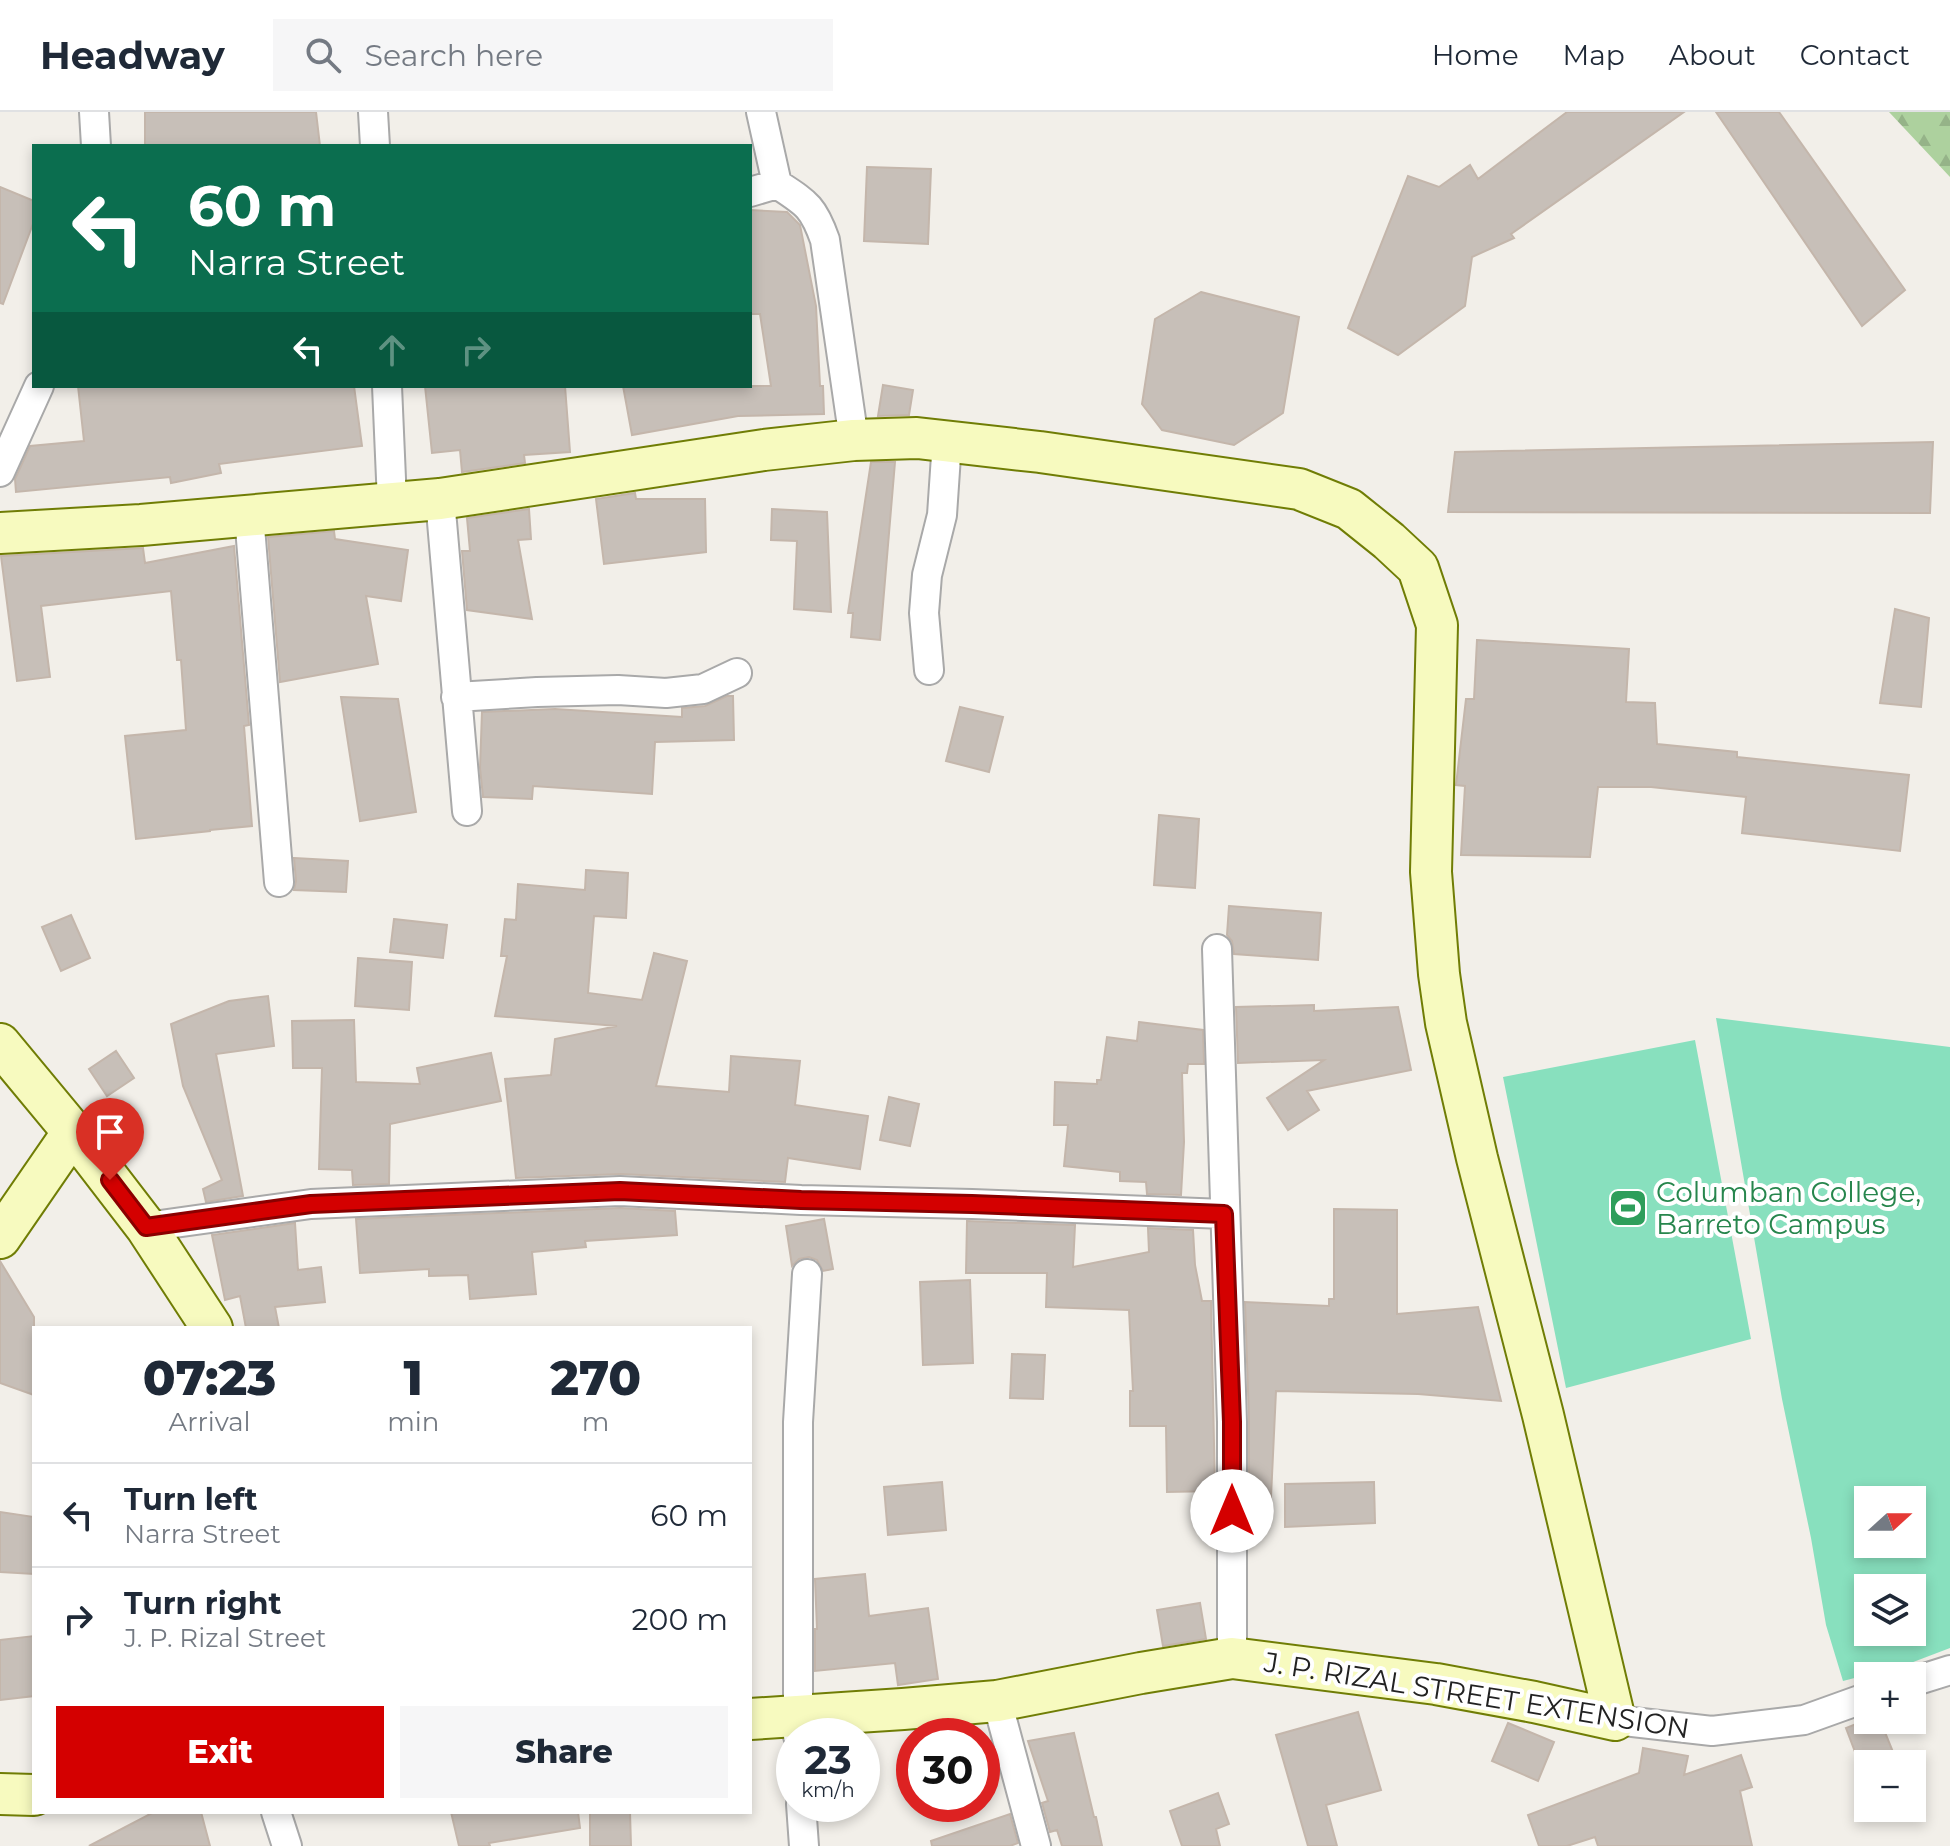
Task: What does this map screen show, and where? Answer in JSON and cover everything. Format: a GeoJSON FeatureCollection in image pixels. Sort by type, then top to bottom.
{"type":"FeatureCollection","features":[{"type":"Feature","properties":{"kind":"street"},"geometry":{"type":"LineString","coordinates":[[94,112],[96,144]]}},
{"type":"Feature","properties":{"kind":"street"},"geometry":{"type":"LineString","coordinates":[[373,112],[375,144]]}},
{"type":"Feature","properties":{"kind":"street"},"geometry":{"type":"LineString","coordinates":[[761,112],[764,188],[807,204],[817,217],[825,240],[854,440]]}},
{"type":"Feature","properties":{"kind":"street"},"geometry":{"type":"LineString","coordinates":[[0,472],[38,388]]}},
{"type":"Feature","properties":{"kind":"street"},"geometry":{"type":"LineString","coordinates":[[387,388],[392,502]]}},
{"type":"Feature","properties":{"kind":"street"},"geometry":{"type":"LineString","coordinates":[[0,533],[440,499],[764,450],[854,440],[917,438],[1085,457],[1299,489],[1349,509],[1418,568],[1437,625],[1431,872],[1446,1023],[1615,1720]]}},
{"type":"Feature","properties":{"kind":"street"},"geometry":{"type":"LineString","coordinates":[[929,670],[924,613],[927,575],[942,515],[947,441]]}},
{"type":"Feature","properties":{"kind":"street"},"geometry":{"type":"LineString","coordinates":[[440,499],[467,811]]}},
{"type":"Feature","properties":{"kind":"street"},"geometry":{"type":"LineString","coordinates":[[249,515],[279,882]]}},
{"type":"Feature","properties":{"kind":"street"},"geometry":{"type":"LineString","coordinates":[[456,697],[551,691],[666,693],[703,689],[737,673]]}},
{"type":"Feature","properties":{"kind":"street"},"geometry":{"type":"LineString","coordinates":[[1217,949],[1232,1422],[1232,1658]]}},
{"type":"Feature","properties":{"kind":"street"},"geometry":{"type":"LineString","coordinates":[[0,1044],[146,1227],[211,1326]]}},
{"type":"Feature","properties":{"kind":"street"},"geometry":{"type":"LineString","coordinates":[[0,1238],[73,1132]]}},
{"type":"Feature","properties":{"kind":"street"},"geometry":{"type":"LineString","coordinates":[[146,1227],[311,1204],[620,1191],[1224,1214]]}},
{"type":"Feature","properties":{"kind":"street"},"geometry":{"type":"LineString","coordinates":[[798,1718],[798,1422],[807,1274]]}},
{"type":"Feature","properties":{"kind":"street","name":"J. P. RIZAL STREET EXTENSION"},"geometry":{"type":"LineString","coordinates":[[847,1718],[903,1709],[997,1701],[1232,1658],[1436,1684],[1615,1720],[1712,1731],[1804,1720],[1854,1702]]}},
{"type":"Feature","properties":{"kind":"street"},"geometry":{"type":"LineString","coordinates":[[1926,1678],[1950,1670]]}},
{"type":"Feature","properties":{"kind":"street"},"geometry":{"type":"LineString","coordinates":[[997,1701],[1036,1846]]}},
{"type":"Feature","properties":{"kind":"street","name":"J. P. RIZAL STREET EXTENSION"},"geometry":{"type":"LineString","coordinates":[[752,1719],[776,1723]]}},
{"type":"Feature","properties":{"kind":"street"},"geometry":{"type":"LineString","coordinates":[[0,1794],[32,1795]]}},
{"type":"Feature","properties":{"kind":"street"},"geometry":{"type":"LineString","coordinates":[[277,1814],[287,1846]]}},
{"type":"Feature","properties":{"kind":"street"},"geometry":{"type":"LineString","coordinates":[[802,1822],[804,1846]]}},
{"type":"Feature","properties":{"kind":"green space"},"geometry":{"type":"Polygon","coordinates":[[[1889,112],[1950,112],[1950,177],[1889,112]]]}},
{"type":"Feature","properties":{"kind":"green space","name":"Columban College, Barreto Campus"},"geometry":{"type":"Polygon","coordinates":[[[1716,1018],[1950,1047],[1950,1648],[1913,1662],[1854,1662],[1854,1678],[1843,1681],[1826,1625],[1782,1399],[1716,1018]]]}},
{"type":"Feature","properties":{"kind":"green space","name":"Columban College, Barreto Campus"},"geometry":{"type":"Polygon","coordinates":[[[1695,1040],[1751,1339],[1566,1388],[1503,1077],[1695,1040]]]}},
{"type":"Feature","properties":{"kind":"building"},"geometry":{"type":"Polygon","coordinates":[[[145,112],[316,112],[320,144],[145,144],[145,112]]]}},
{"type":"Feature","properties":{"kind":"building"},"geometry":{"type":"Polygon","coordinates":[[[1567,112],[1684,112],[1511,234],[1514,238],[1472,257],[1465,306],[1398,355],[1348,328],[1408,176],[1439,187],[1470,165],[1478,179],[1567,112]]]}},
{"type":"Feature","properties":{"kind":"building"},"geometry":{"type":"Polygon","coordinates":[[[1716,112],[1779,112],[1905,290],[1862,326],[1716,112]]]}},
{"type":"Feature","properties":{"kind":"building"},"geometry":{"type":"Polygon","coordinates":[[[867,167],[931,169],[928,244],[864,241],[867,167]]]}},
{"type":"Feature","properties":{"kind":"building"},"geometry":{"type":"Polygon","coordinates":[[[0,187],[32,200],[32,226],[3,304],[0,303],[0,187]]]}},
{"type":"Feature","properties":{"kind":"building"},"geometry":{"type":"Polygon","coordinates":[[[752,210],[787,212],[800,225],[816,306],[824,414],[738,416],[632,435],[623,388],[771,386],[760,314],[752,314],[752,210]]]}},
{"type":"Feature","properties":{"kind":"building"},"geometry":{"type":"Polygon","coordinates":[[[1201,292],[1299,317],[1283,413],[1234,445],[1162,430],[1142,404],[1155,319],[1201,292]]]}},
{"type":"Feature","properties":{"kind":"building"},"geometry":{"type":"Polygon","coordinates":[[[883,385],[913,390],[909,415],[878,416],[883,385]]]}},
{"type":"Feature","properties":{"kind":"building"},"geometry":{"type":"Polygon","coordinates":[[[78,388],[354,388],[362,446],[219,464],[221,473],[171,483],[170,477],[16,492],[15,479],[30,446],[84,441],[78,388]]]}},
{"type":"Feature","properties":{"kind":"building"},"geometry":{"type":"Polygon","coordinates":[[[425,388],[565,388],[570,452],[524,455],[525,463],[462,472],[460,450],[432,453],[425,388]]]}},
{"type":"Feature","properties":{"kind":"building"},"geometry":{"type":"Polygon","coordinates":[[[1933,442],[1930,513],[1448,512],[1455,452],[1933,442]]]}},
{"type":"Feature","properties":{"kind":"building"},"geometry":{"type":"Polygon","coordinates":[[[871,462],[895,462],[880,640],[851,637],[853,613],[848,613],[871,462]]]}},
{"type":"Feature","properties":{"kind":"building"},"geometry":{"type":"Polygon","coordinates":[[[635,493],[636,499],[705,499],[706,552],[604,564],[596,499],[635,493]]]}},
{"type":"Feature","properties":{"kind":"building"},"geometry":{"type":"Polygon","coordinates":[[[529,509],[531,539],[518,540],[532,619],[467,610],[462,551],[470,551],[467,518],[529,509]]]}},
{"type":"Feature","properties":{"kind":"building"},"geometry":{"type":"Polygon","coordinates":[[[772,509],[827,512],[831,612],[794,609],[797,541],[771,540],[772,509]]]}},
{"type":"Feature","properties":{"kind":"building"},"geometry":{"type":"Polygon","coordinates":[[[334,531],[335,539],[408,550],[401,601],[366,596],[378,664],[280,682],[268,537],[334,531]]]}},
{"type":"Feature","properties":{"kind":"building"},"geometry":{"type":"Polygon","coordinates":[[[234,546],[249,725],[244,726],[252,826],[136,839],[125,736],[186,730],[181,660],[177,660],[171,591],[41,606],[50,677],[17,681],[1,556],[143,548],[145,563],[234,546]]]}},
{"type":"Feature","properties":{"kind":"building"},"geometry":{"type":"Polygon","coordinates":[[[1895,609],[1929,618],[1921,707],[1880,703],[1895,609]]]}},
{"type":"Feature","properties":{"kind":"building"},"geometry":{"type":"Polygon","coordinates":[[[1477,640],[1629,649],[1626,702],[1655,703],[1657,744],[1737,752],[1737,757],[1909,775],[1900,851],[1742,833],[1746,797],[1651,787],[1598,787],[1590,857],[1461,855],[1465,786],[1456,785],[1466,699],[1474,699],[1477,640]]]}},
{"type":"Feature","properties":{"kind":"building"},"geometry":{"type":"Polygon","coordinates":[[[733,696],[734,740],[655,742],[652,794],[533,786],[532,799],[483,797],[480,768],[482,712],[555,709],[682,717],[682,708],[705,706],[733,696]]]}},
{"type":"Feature","properties":{"kind":"building"},"geometry":{"type":"Polygon","coordinates":[[[341,697],[398,699],[416,812],[360,821],[341,697]]]}},
{"type":"Feature","properties":{"kind":"building"},"geometry":{"type":"Polygon","coordinates":[[[960,707],[1003,717],[989,772],[946,761],[960,707]]]}},
{"type":"Feature","properties":{"kind":"building"},"geometry":{"type":"Polygon","coordinates":[[[1159,815],[1199,819],[1195,888],[1154,885],[1159,815]]]}},
{"type":"Feature","properties":{"kind":"building"},"geometry":{"type":"Polygon","coordinates":[[[294,858],[348,861],[346,892],[294,890],[294,858]]]}},
{"type":"Feature","properties":{"kind":"building"},"geometry":{"type":"Polygon","coordinates":[[[586,870],[628,873],[626,918],[594,916],[588,993],[642,1000],[654,953],[687,961],[656,1086],[729,1092],[731,1056],[800,1061],[795,1105],[868,1116],[860,1169],[788,1158],[785,1182],[621,1174],[516,1178],[505,1079],[551,1075],[555,1039],[617,1026],[495,1016],[507,956],[501,956],[505,919],[516,920],[518,884],[585,890],[586,870]]]}},
{"type":"Feature","properties":{"kind":"building"},"geometry":{"type":"Polygon","coordinates":[[[1229,906],[1321,913],[1318,960],[1234,954],[1232,941],[1227,935],[1229,906]]]}},
{"type":"Feature","properties":{"kind":"building"},"geometry":{"type":"Polygon","coordinates":[[[71,915],[90,958],[61,971],[42,927],[71,915]]]}},
{"type":"Feature","properties":{"kind":"building"},"geometry":{"type":"Polygon","coordinates":[[[394,919],[447,925],[443,958],[390,952],[394,919]]]}},
{"type":"Feature","properties":{"kind":"building"},"geometry":{"type":"Polygon","coordinates":[[[358,958],[412,962],[409,1010],[355,1006],[358,958]]]}},
{"type":"Feature","properties":{"kind":"building"},"geometry":{"type":"Polygon","coordinates":[[[268,996],[274,1046],[216,1054],[243,1196],[206,1202],[203,1189],[222,1180],[183,1086],[171,1024],[229,1001],[268,996]]]}},
{"type":"Feature","properties":{"kind":"building"},"geometry":{"type":"Polygon","coordinates":[[[1314,1005],[1314,1011],[1398,1007],[1411,1070],[1307,1091],[1319,1110],[1288,1130],[1267,1098],[1324,1060],[1238,1063],[1236,1007],[1314,1005]]]}},
{"type":"Feature","properties":{"kind":"building"},"geometry":{"type":"Polygon","coordinates":[[[354,1020],[356,1082],[420,1084],[417,1068],[491,1053],[501,1101],[390,1124],[389,1184],[353,1185],[352,1170],[319,1169],[322,1068],[293,1068],[292,1021],[354,1020]]]}},
{"type":"Feature","properties":{"kind":"building"},"geometry":{"type":"Polygon","coordinates":[[[1139,1022],[1203,1030],[1204,1064],[1188,1064],[1187,1073],[1182,1073],[1184,1142],[1181,1195],[1147,1194],[1146,1182],[1120,1181],[1120,1172],[1064,1166],[1068,1125],[1054,1125],[1055,1082],[1097,1084],[1097,1080],[1101,1080],[1107,1037],[1137,1041],[1139,1022]]]}},
{"type":"Feature","properties":{"kind":"building"},"geometry":{"type":"Polygon","coordinates":[[[116,1051],[134,1078],[107,1096],[89,1069],[116,1051]]]}},
{"type":"Feature","properties":{"kind":"building"},"geometry":{"type":"Polygon","coordinates":[[[889,1097],[919,1104],[910,1146],[880,1140],[889,1097]]]}},
{"type":"Feature","properties":{"kind":"building"},"geometry":{"type":"Polygon","coordinates":[[[620,1208],[675,1211],[677,1235],[585,1241],[586,1247],[532,1252],[536,1294],[470,1299],[468,1275],[429,1276],[429,1269],[360,1273],[356,1219],[620,1208]]]}},
{"type":"Feature","properties":{"kind":"building"},"geometry":{"type":"Polygon","coordinates":[[[1334,1209],[1397,1210],[1397,1314],[1478,1307],[1501,1401],[1418,1394],[1276,1391],[1271,1497],[1249,1496],[1245,1302],[1329,1306],[1329,1299],[1334,1299],[1334,1209]]]}},
{"type":"Feature","properties":{"kind":"building"},"geometry":{"type":"Polygon","coordinates":[[[824,1219],[833,1269],[823,1271],[817,1260],[809,1257],[799,1259],[792,1266],[786,1226],[824,1219]]]}},
{"type":"Feature","properties":{"kind":"building"},"geometry":{"type":"Polygon","coordinates":[[[967,1221],[1075,1225],[1073,1267],[1149,1252],[1148,1228],[1193,1230],[1195,1265],[1202,1301],[1211,1301],[1215,1491],[1167,1492],[1166,1426],[1130,1426],[1130,1391],[1133,1391],[1129,1310],[1046,1307],[1047,1273],[966,1273],[967,1221]]]}},
{"type":"Feature","properties":{"kind":"building"},"geometry":{"type":"Polygon","coordinates":[[[295,1223],[298,1270],[321,1267],[325,1302],[275,1307],[279,1326],[246,1326],[240,1296],[225,1300],[212,1235],[295,1223]]]}},
{"type":"Feature","properties":{"kind":"building"},"geometry":{"type":"Polygon","coordinates":[[[0,1261],[34,1317],[34,1326],[32,1394],[0,1383],[0,1261]]]}},
{"type":"Feature","properties":{"kind":"building"},"geometry":{"type":"Polygon","coordinates":[[[970,1280],[973,1363],[923,1365],[920,1282],[970,1280]]]}},
{"type":"Feature","properties":{"kind":"building"},"geometry":{"type":"Polygon","coordinates":[[[1012,1354],[1045,1355],[1043,1399],[1010,1398],[1012,1354]]]}},
{"type":"Feature","properties":{"kind":"building"},"geometry":{"type":"Polygon","coordinates":[[[942,1482],[946,1530],[888,1535],[884,1487],[942,1482]]]}},
{"type":"Feature","properties":{"kind":"building"},"geometry":{"type":"Polygon","coordinates":[[[1374,1482],[1375,1523],[1285,1527],[1285,1484],[1374,1482]]]}},
{"type":"Feature","properties":{"kind":"building"},"geometry":{"type":"Polygon","coordinates":[[[0,1512],[32,1517],[32,1574],[0,1572],[0,1512]]]}},
{"type":"Feature","properties":{"kind":"building"},"geometry":{"type":"Polygon","coordinates":[[[865,1574],[869,1616],[928,1608],[938,1679],[898,1685],[895,1663],[815,1671],[815,1579],[865,1574]]]}},
{"type":"Feature","properties":{"kind":"building"},"geometry":{"type":"Polygon","coordinates":[[[1200,1603],[1206,1639],[1163,1646],[1157,1610],[1200,1603]]]}},
{"type":"Feature","properties":{"kind":"building"},"geometry":{"type":"Polygon","coordinates":[[[32,1636],[32,1696],[0,1700],[0,1640],[32,1636]]]}},
{"type":"Feature","properties":{"kind":"building"},"geometry":{"type":"Polygon","coordinates":[[[1358,1712],[1381,1790],[1326,1805],[1337,1846],[1308,1846],[1276,1735],[1358,1712]]]}},
{"type":"Feature","properties":{"kind":"building"},"geometry":{"type":"Polygon","coordinates":[[[1508,1723],[1554,1742],[1538,1781],[1492,1761],[1508,1723]]]}},
{"type":"Feature","properties":{"kind":"building"},"geometry":{"type":"Polygon","coordinates":[[[1854,1725],[1854,1734],[1886,1734],[1892,1750],[1854,1750],[1846,1728],[1854,1725]]]}},
{"type":"Feature","properties":{"kind":"building"},"geometry":{"type":"Polygon","coordinates":[[[1074,1733],[1102,1846],[1062,1846],[1057,1830],[1050,1832],[1042,1803],[1048,1801],[1028,1741],[1074,1733]]]}},
{"type":"Feature","properties":{"kind":"building"},"geometry":{"type":"Polygon","coordinates":[[[1643,1748],[1688,1756],[1684,1775],[1741,1755],[1752,1787],[1740,1791],[1752,1846],[1598,1846],[1595,1837],[1567,1846],[1539,1846],[1528,1815],[1639,1773],[1643,1748]]]}},
{"type":"Feature","properties":{"kind":"building"},"geometry":{"type":"Polygon","coordinates":[[[1218,1793],[1229,1824],[1216,1829],[1220,1846],[1182,1846],[1170,1811],[1218,1793]]]}},
{"type":"Feature","properties":{"kind":"building"},"geometry":{"type":"Polygon","coordinates":[[[150,1814],[202,1814],[210,1846],[89,1846],[150,1814]]]}},
{"type":"Feature","properties":{"kind":"building"},"geometry":{"type":"Polygon","coordinates":[[[451,1814],[578,1814],[580,1828],[489,1843],[490,1846],[459,1846],[451,1814]]]}},
{"type":"Feature","properties":{"kind":"building"},"geometry":{"type":"Polygon","coordinates":[[[590,1814],[630,1814],[631,1846],[590,1846],[590,1814]]]}},
{"type":"Feature","properties":{"kind":"building"},"geometry":{"type":"Polygon","coordinates":[[[1010,1814],[1018,1843],[1010,1846],[932,1846],[931,1841],[987,1822],[1000,1822],[1000,1817],[1010,1814]]]}},
{"type":"Feature","properties":{"kind":"place","name":"Columban College, Barreto Campus"},"geometry":{"type":"Point","coordinates":[1628,1208]}},
{"type":"Feature","properties":{"kind":"route"},"geometry":{"type":"LineString","coordinates":[[110,1180],[146,1227],[311,1204],[620,1191],[1224,1214],[1232,1511]]}}]}
